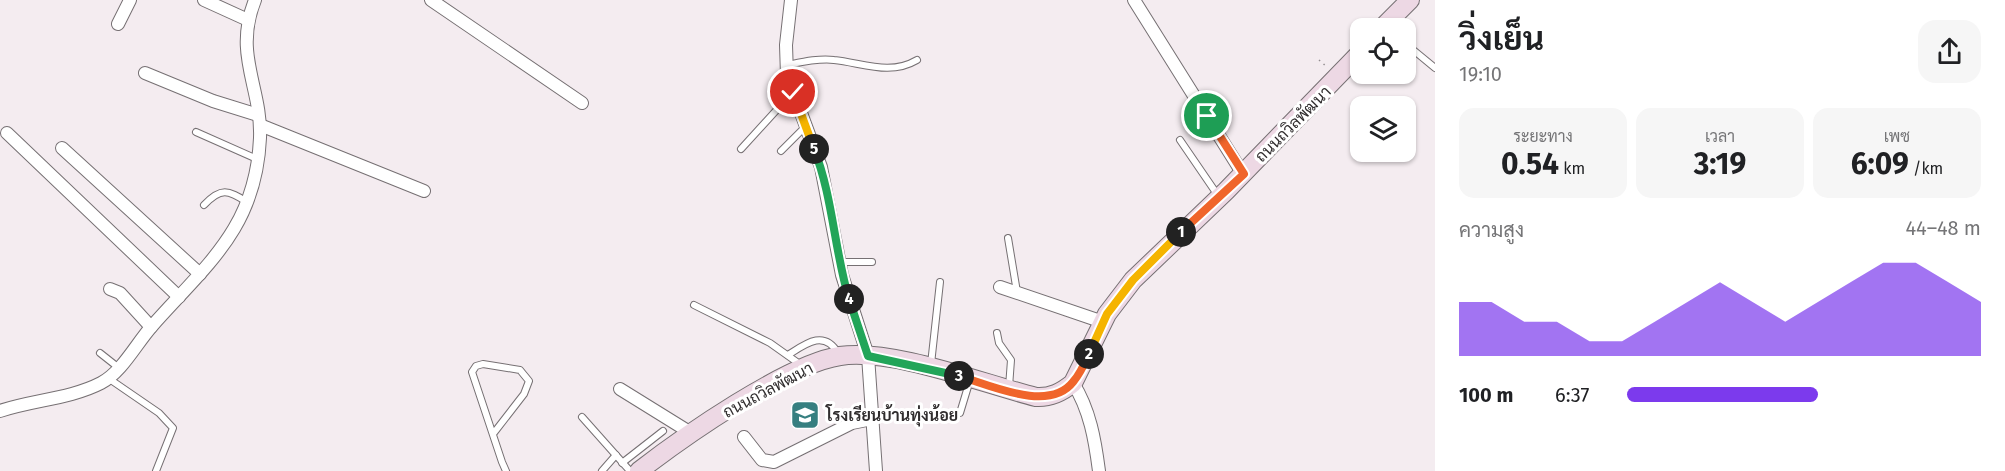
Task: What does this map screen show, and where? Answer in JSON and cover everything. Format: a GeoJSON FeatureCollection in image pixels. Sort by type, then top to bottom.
{"type":"FeatureCollection","features":[{"type":"Feature","properties":{"kind":"street"},"geometry":{"type":"LineString","coordinates":[[118,24],[130,0]]}},
{"type":"Feature","properties":{"kind":"street"},"geometry":{"type":"LineString","coordinates":[[204,0],[248,20]]}},
{"type":"Feature","properties":{"kind":"street"},"geometry":{"type":"LineString","coordinates":[[0,411],[89,388],[108,378],[200,274],[237,227],[248,202],[257,160],[259,120],[249,73],[246,40],[248,20],[255,0]]}},
{"type":"Feature","properties":{"kind":"street"},"geometry":{"type":"LineString","coordinates":[[431,0],[582,103]]}},
{"type":"Feature","properties":{"kind":"street"},"geometry":{"type":"LineString","coordinates":[[1134,0],[1244,174]]}},
{"type":"Feature","properties":{"kind":"street"},"geometry":{"type":"LineString","coordinates":[[1393,18],[1410,0]]}},
{"type":"Feature","properties":{"kind":"street"},"geometry":{"type":"LineString","coordinates":[[789,1],[786,65],[793,92],[828,191],[839,262],[868,356],[876,471]]}},
{"type":"Feature","properties":{"kind":"street","name":"ถนนถวิลพัฒนา"},"geometry":{"type":"LineString","coordinates":[[650,466],[691,434],[803,368],[840,356],[868,356],[931,368],[1045,398],[1064,391],[1073,383],[1103,322],[1133,280],[1244,174],[1350,63]]}},
{"type":"Feature","properties":{"kind":"street"},"geometry":{"type":"LineString","coordinates":[[145,73],[424,191]]}},
{"type":"Feature","properties":{"kind":"street"},"geometry":{"type":"LineString","coordinates":[[8,133],[179,297]]}},
{"type":"Feature","properties":{"kind":"street"},"geometry":{"type":"LineString","coordinates":[[62,147],[200,274]]}},
{"type":"Feature","properties":{"kind":"street"},"geometry":{"type":"LineString","coordinates":[[1000,287],[1103,322]]}},
{"type":"Feature","properties":{"kind":"street"},"geometry":{"type":"LineString","coordinates":[[110,289],[120,293],[152,327]]}},
{"type":"Feature","properties":{"kind":"street"},"geometry":{"type":"LineString","coordinates":[[1073,383],[1083,399],[1090,418],[1099,471]]}},
{"type":"Feature","properties":{"kind":"street"},"geometry":{"type":"LineString","coordinates":[[620,389],[691,434]]}},
{"type":"Feature","properties":{"kind":"street"},"geometry":{"type":"LineString","coordinates":[[744,437],[762,460],[774,462],[852,423],[872,419]]}},
{"type":"Feature","properties":{"kind":"lane"},"geometry":{"type":"LineString","coordinates":[[1416,52],[1435,68]]}},
{"type":"Feature","properties":{"kind":"lane"},"geometry":{"type":"LineString","coordinates":[[786,65],[832,59],[880,68],[901,68],[917,60]]}},
{"type":"Feature","properties":{"kind":"lane"},"geometry":{"type":"LineString","coordinates":[[741,149],[793,92]]}},
{"type":"Feature","properties":{"kind":"lane"},"geometry":{"type":"LineString","coordinates":[[781,151],[806,126]]}},
{"type":"Feature","properties":{"kind":"lane"},"geometry":{"type":"LineString","coordinates":[[196,132],[257,160]]}},
{"type":"Feature","properties":{"kind":"lane"},"geometry":{"type":"LineString","coordinates":[[1180,140],[1219,197]]}},
{"type":"Feature","properties":{"kind":"lane"},"geometry":{"type":"LineString","coordinates":[[204,205],[214,195],[225,192],[248,202]]}},
{"type":"Feature","properties":{"kind":"lane"},"geometry":{"type":"LineString","coordinates":[[1008,238],[1017,293]]}},
{"type":"Feature","properties":{"kind":"lane"},"geometry":{"type":"LineString","coordinates":[[839,262],[872,262]]}},
{"type":"Feature","properties":{"kind":"lane"},"geometry":{"type":"LineString","coordinates":[[931,368],[940,282]]}},
{"type":"Feature","properties":{"kind":"lane"},"geometry":{"type":"LineString","coordinates":[[694,305],[788,355],[803,368]]}},
{"type":"Feature","properties":{"kind":"lane"},"geometry":{"type":"LineString","coordinates":[[997,333],[999,343],[1011,360],[1009,390]]}},
{"type":"Feature","properties":{"kind":"lane"},"geometry":{"type":"LineString","coordinates":[[788,355],[810,341],[818,339],[829,342],[840,356]]}},
{"type":"Feature","properties":{"kind":"lane"},"geometry":{"type":"LineString","coordinates":[[100,352],[119,368]]}},
{"type":"Feature","properties":{"kind":"lane"},"geometry":{"type":"LineString","coordinates":[[493,434],[524,394],[529,381],[520,370],[483,364],[476,366],[472,372],[493,434],[506,471]]}},
{"type":"Feature","properties":{"kind":"lane"},"geometry":{"type":"LineString","coordinates":[[108,378],[159,413],[172,428],[156,471]]}},
{"type":"Feature","properties":{"kind":"lane"},"geometry":{"type":"LineString","coordinates":[[960,413],[970,379]]}},
{"type":"Feature","properties":{"kind":"lane"},"geometry":{"type":"LineString","coordinates":[[582,417],[630,471]]}},
{"type":"Feature","properties":{"kind":"lane"},"geometry":{"type":"LineString","coordinates":[[622,463],[663,431]]}},
{"type":"Feature","properties":{"kind":"lane"},"geometry":{"type":"LineString","coordinates":[[602,471],[616,455]]}},
{"type":"Feature","properties":{"kind":"place","name":"โรงเรียนบ้านทุ่งน้อย"},"geometry":{"type":"Point","coordinates":[805,415]}},
{"type":"Feature","properties":{"kind":"route"},"geometry":{"type":"LineString","coordinates":[[793,92],[828,191],[842,275],[868,356],[931,368],[999,388],[1045,398],[1064,391],[1073,383],[1107,314],[1133,280],[1244,174],[1207,116]]}}]}
